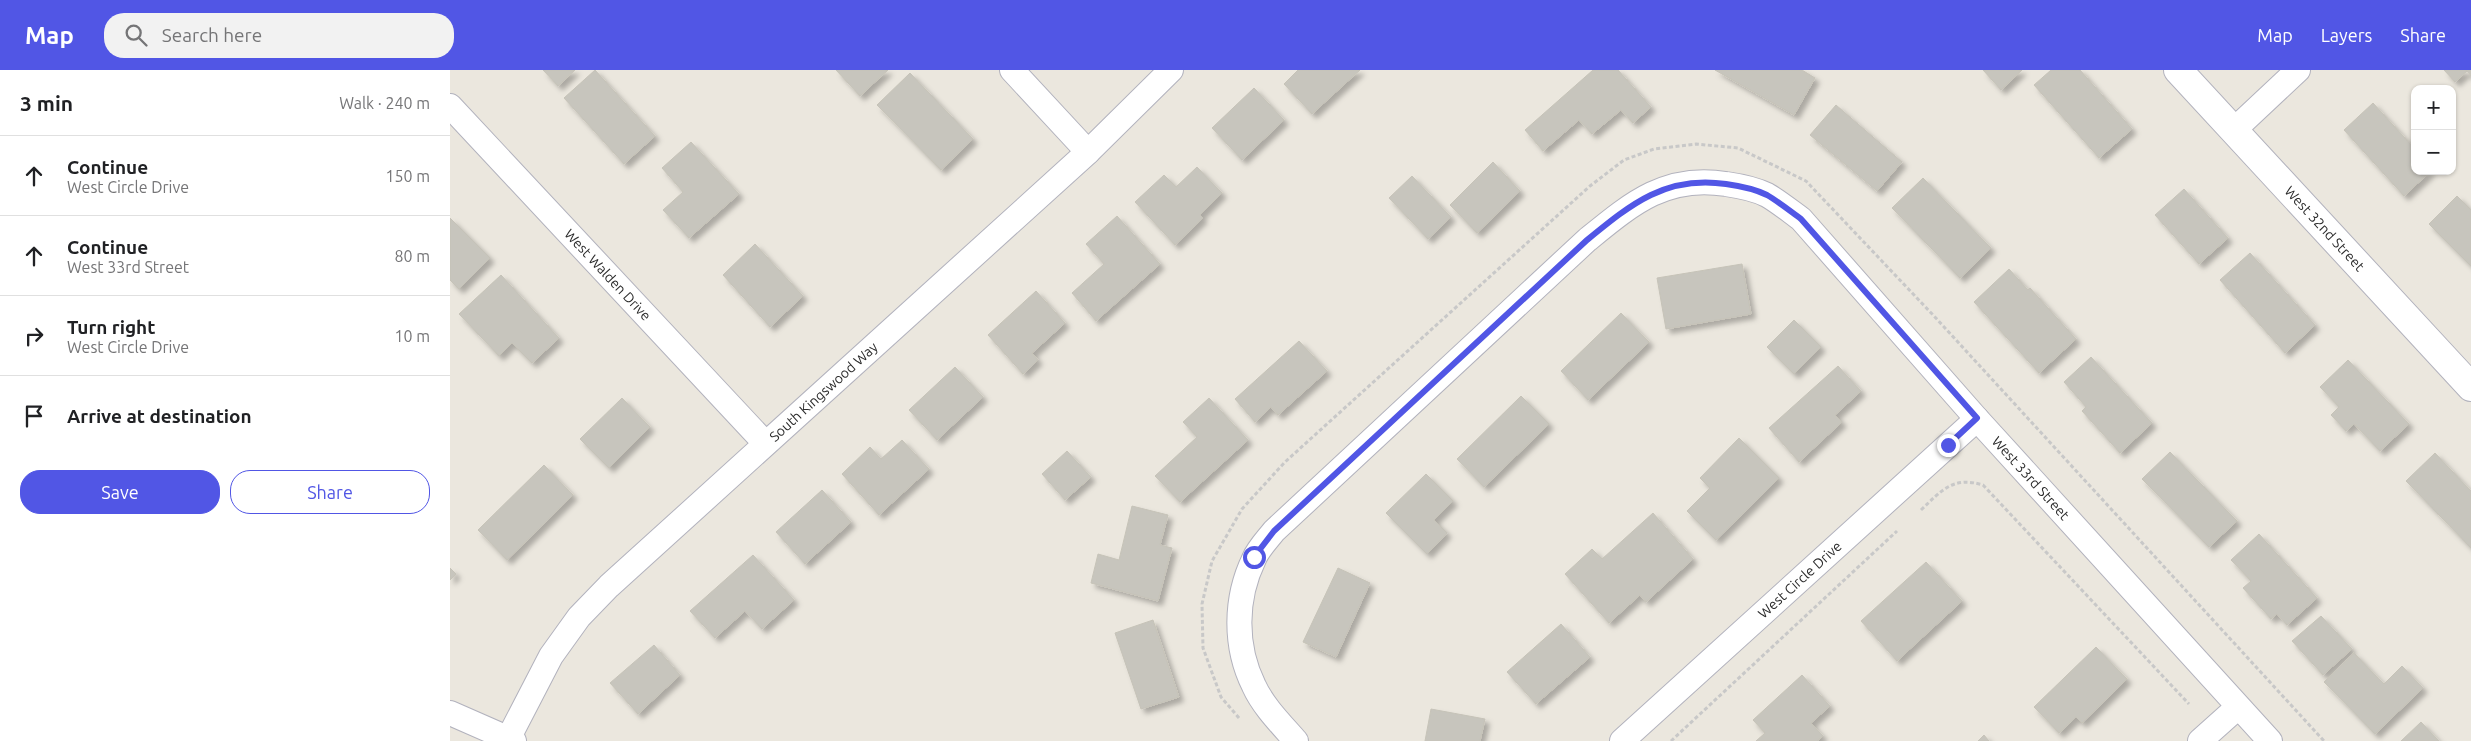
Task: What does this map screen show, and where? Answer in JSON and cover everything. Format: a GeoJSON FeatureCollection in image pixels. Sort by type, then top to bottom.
{"type":"FeatureCollection","features":[{"type":"Feature","properties":{"kind":"street"},"geometry":{"type":"LineString","coordinates":[[1012,70],[1088,152]]}},
{"type":"Feature","properties":{"kind":"street","name":"South Kingswood Way"},"geometry":{"type":"LineString","coordinates":[[511,740],[551,656],[579,617],[609,586],[1088,152],[1172,70]]}},
{"type":"Feature","properties":{"kind":"street","name":"West 32nd Street"},"geometry":{"type":"LineString","coordinates":[[2178,70],[2471,387]]}},
{"type":"Feature","properties":{"kind":"street"},"geometry":{"type":"LineString","coordinates":[[2234,130],[2298,70]]}},
{"type":"Feature","properties":{"kind":"street","name":"West Walden Drive"},"geometry":{"type":"LineString","coordinates":[[450,106],[765,443]]}},
{"type":"Feature","properties":{"kind":"street","name":"West 33rd Street"},"geometry":{"type":"LineString","coordinates":[[1296,741],[1275,718],[1254,686],[1241,647],[1239,618],[1241,591],[1254,557],[1274,531],[1587,240],[1622,212],[1659,189],[1686,183],[1716,183],[1741,187],[1766,195],[1801,219],[1977,418],[2270,741]]}},
{"type":"Feature","properties":{"kind":"street","name":"West Circle Drive"},"geometry":{"type":"LineString","coordinates":[[1622,741],[1977,418]]}},
{"type":"Feature","properties":{"kind":"street"},"geometry":{"type":"LineString","coordinates":[[2200,741],[2238,707]]}},
{"type":"Feature","properties":{"kind":"street"},"geometry":{"type":"LineString","coordinates":[[450,713],[511,740]]}},
{"type":"Feature","properties":{"kind":"path"},"geometry":{"type":"LineString","coordinates":[[1778,166],[1806,182],[1833,208],[2324,741]]}},
{"type":"Feature","properties":{"kind":"path"},"geometry":{"type":"LineString","coordinates":[[1917,512],[1944,489],[1959,482],[1983,485],[2189,704]]}},
{"type":"Feature","properties":{"kind":"path"},"geometry":{"type":"LineString","coordinates":[[1671,741],[1904,524]]}},
{"type":"Feature","properties":{"kind":"building"},"geometry":{"type":"Polygon","coordinates":[[[543,70],[575,70],[558,86],[543,70]]]}},
{"type":"Feature","properties":{"kind":"building"},"geometry":{"type":"Polygon","coordinates":[[[595,70],[655,136],[624,164],[564,98],[595,70]]]}},
{"type":"Feature","properties":{"kind":"building"},"geometry":{"type":"Polygon","coordinates":[[[836,70],[888,70],[860,96],[836,70]]]}},
{"type":"Feature","properties":{"kind":"building"},"geometry":{"type":"Polygon","coordinates":[[[1298,70],[1360,70],[1312,114],[1284,84],[1298,70]]]}},
{"type":"Feature","properties":{"kind":"building"},"geometry":{"type":"Polygon","coordinates":[[[1593,70],[1618,70],[1651,107],[1633,123],[1621,110],[1592,134],[1579,120],[1543,151],[1525,130],[1593,70]]]}},
{"type":"Feature","properties":{"kind":"building"},"geometry":{"type":"Polygon","coordinates":[[[1715,70],[1802,70],[1815,78],[1794,115],[1715,70]]]}},
{"type":"Feature","properties":{"kind":"building"},"geometry":{"type":"Polygon","coordinates":[[[1983,70],[2022,70],[2001,90],[1983,70]]]}},
{"type":"Feature","properties":{"kind":"building"},"geometry":{"type":"Polygon","coordinates":[[[2051,70],[2080,70],[2132,129],[2099,158],[2034,85],[2051,70]]]}},
{"type":"Feature","properties":{"kind":"building"},"geometry":{"type":"Polygon","coordinates":[[[2444,70],[2471,70],[2471,76],[2467,71],[2455,82],[2444,70]]]}},
{"type":"Feature","properties":{"kind":"building"},"geometry":{"type":"Polygon","coordinates":[[[910,73],[973,139],[941,170],[877,105],[910,73]]]}},
{"type":"Feature","properties":{"kind":"building"},"geometry":{"type":"Polygon","coordinates":[[[1254,88],[1284,120],[1242,160],[1212,128],[1254,88]]]}},
{"type":"Feature","properties":{"kind":"building"},"geometry":{"type":"Polygon","coordinates":[[[2373,103],[2411,145],[2411,175],[2427,175],[2404,196],[2344,130],[2373,103]]]}},
{"type":"Feature","properties":{"kind":"building"},"geometry":{"type":"Polygon","coordinates":[[[1836,105],[1902,162],[1877,191],[1810,135],[1836,105]]]}},
{"type":"Feature","properties":{"kind":"building"},"geometry":{"type":"Polygon","coordinates":[[[691,142],[739,194],[689,238],[663,210],[683,192],[662,168],[691,142]]]}},
{"type":"Feature","properties":{"kind":"building"},"geometry":{"type":"Polygon","coordinates":[[[1493,162],[1520,191],[1477,233],[1450,205],[1493,162]]]}},
{"type":"Feature","properties":{"kind":"building"},"geometry":{"type":"Polygon","coordinates":[[[1197,167],[1222,193],[1200,215],[1203,218],[1175,245],[1135,202],[1164,175],[1176,187],[1197,167]]]}},
{"type":"Feature","properties":{"kind":"building"},"geometry":{"type":"Polygon","coordinates":[[[1412,176],[1451,217],[1428,239],[1389,198],[1412,176]]]}},
{"type":"Feature","properties":{"kind":"building"},"geometry":{"type":"Polygon","coordinates":[[[1923,178],[1991,248],[1960,278],[1892,208],[1923,178]]]}},
{"type":"Feature","properties":{"kind":"building"},"geometry":{"type":"Polygon","coordinates":[[[2184,189],[2228,238],[2199,264],[2155,215],[2184,189]]]}},
{"type":"Feature","properties":{"kind":"building"},"geometry":{"type":"Polygon","coordinates":[[[2457,196],[2471,210],[2471,266],[2429,224],[2457,196]]]}},
{"type":"Feature","properties":{"kind":"building"},"geometry":{"type":"Polygon","coordinates":[[[1117,216],[1160,264],[1096,321],[1072,293],[1104,264],[1086,244],[1117,216]]]}},
{"type":"Feature","properties":{"kind":"building"},"geometry":{"type":"Polygon","coordinates":[[[450,218],[490,258],[459,289],[450,280],[450,218]]]}},
{"type":"Feature","properties":{"kind":"building"},"geometry":{"type":"Polygon","coordinates":[[[755,244],[803,296],[770,327],[723,275],[755,244]]]}},
{"type":"Feature","properties":{"kind":"building"},"geometry":{"type":"Polygon","coordinates":[[[2250,253],[2315,325],[2285,353],[2220,280],[2250,253]]]}},
{"type":"Feature","properties":{"kind":"building"},"geometry":{"type":"Polygon","coordinates":[[[1742,264],[1751,314],[1666,329],[1657,278],[1742,264]]]}},
{"type":"Feature","properties":{"kind":"building"},"geometry":{"type":"Polygon","coordinates":[[[2009,269],[2028,290],[2030,288],[2076,339],[2039,373],[1974,302],[2009,269]]]}},
{"type":"Feature","properties":{"kind":"building"},"geometry":{"type":"Polygon","coordinates":[[[501,275],[559,338],[532,363],[512,343],[499,356],[459,314],[501,275]]]}},
{"type":"Feature","properties":{"kind":"building"},"geometry":{"type":"Polygon","coordinates":[[[1036,291],[1065,323],[1032,353],[1038,360],[1023,374],[988,335],[1036,291]]]}},
{"type":"Feature","properties":{"kind":"building"},"geometry":{"type":"Polygon","coordinates":[[[1621,313],[1649,342],[1588,400],[1561,371],[1621,313]]]}},
{"type":"Feature","properties":{"kind":"building"},"geometry":{"type":"Polygon","coordinates":[[[1794,320],[1821,347],[1794,374],[1767,347],[1794,320]]]}},
{"type":"Feature","properties":{"kind":"building"},"geometry":{"type":"Polygon","coordinates":[[[1299,341],[1327,371],[1278,415],[1271,407],[1255,422],[1235,399],[1299,341]]]}},
{"type":"Feature","properties":{"kind":"building"},"geometry":{"type":"Polygon","coordinates":[[[2091,357],[2152,423],[2120,453],[2082,411],[2086,407],[2064,382],[2091,357]]]}},
{"type":"Feature","properties":{"kind":"building"},"geometry":{"type":"Polygon","coordinates":[[[2348,360],[2409,424],[2380,451],[2354,424],[2346,431],[2331,415],[2339,407],[2320,387],[2348,360]]]}},
{"type":"Feature","properties":{"kind":"building"},"geometry":{"type":"Polygon","coordinates":[[[1838,366],[1861,391],[1835,415],[1842,422],[1799,462],[1769,428],[1838,366]]]}},
{"type":"Feature","properties":{"kind":"building"},"geometry":{"type":"Polygon","coordinates":[[[955,367],[983,397],[937,440],[909,410],[955,367]]]}},
{"type":"Feature","properties":{"kind":"building"},"geometry":{"type":"Polygon","coordinates":[[[1521,396],[1549,424],[1484,487],[1457,459],[1521,396]]]}},
{"type":"Feature","properties":{"kind":"building"},"geometry":{"type":"Polygon","coordinates":[[[622,398],[650,427],[609,468],[580,439],[622,398]]]}},
{"type":"Feature","properties":{"kind":"building"},"geometry":{"type":"Polygon","coordinates":[[[1209,398],[1248,440],[1180,502],[1155,476],[1197,437],[1183,422],[1209,398]]]}},
{"type":"Feature","properties":{"kind":"building"},"geometry":{"type":"Polygon","coordinates":[[[1739,438],[1779,478],[1716,540],[1687,511],[1710,488],[1700,478],[1739,438]]]}},
{"type":"Feature","properties":{"kind":"building"},"geometry":{"type":"Polygon","coordinates":[[[902,440],[929,469],[879,515],[842,474],[870,447],[881,459],[902,440]]]}},
{"type":"Feature","properties":{"kind":"building"},"geometry":{"type":"Polygon","coordinates":[[[1067,451],[1091,477],[1065,500],[1042,474],[1067,451]]]}},
{"type":"Feature","properties":{"kind":"building"},"geometry":{"type":"Polygon","coordinates":[[[2170,452],[2237,521],[2209,547],[2142,479],[2170,452]]]}},
{"type":"Feature","properties":{"kind":"building"},"geometry":{"type":"Polygon","coordinates":[[[2435,453],[2471,491],[2471,548],[2406,481],[2435,453]]]}},
{"type":"Feature","properties":{"kind":"building"},"geometry":{"type":"Polygon","coordinates":[[[544,465],[573,495],[507,560],[478,530],[544,465]]]}},
{"type":"Feature","properties":{"kind":"building"},"geometry":{"type":"Polygon","coordinates":[[[1426,474],[1453,501],[1434,520],[1447,533],[1427,554],[1386,513],[1426,474]]]}},
{"type":"Feature","properties":{"kind":"building"},"geometry":{"type":"Polygon","coordinates":[[[822,490],[851,522],[805,564],[776,532],[822,490]]]}},
{"type":"Feature","properties":{"kind":"building"},"geometry":{"type":"Polygon","coordinates":[[[1132,506],[1168,515],[1160,545],[1172,548],[1158,601],[1091,583],[1098,554],[1119,560],[1132,506]]]}},
{"type":"Feature","properties":{"kind":"building"},"geometry":{"type":"Polygon","coordinates":[[[1653,513],[1693,559],[1646,602],[1640,595],[1609,623],[1565,574],[1592,549],[1602,559],[1653,513]]]}},
{"type":"Feature","properties":{"kind":"building"},"geometry":{"type":"Polygon","coordinates":[[[2259,534],[2317,598],[2287,625],[2277,614],[2271,619],[2243,588],[2251,581],[2231,560],[2259,534]]]}},
{"type":"Feature","properties":{"kind":"building"},"geometry":{"type":"Polygon","coordinates":[[[753,555],[794,600],[762,629],[745,611],[715,638],[690,611],[753,555]]]}},
{"type":"Feature","properties":{"kind":"building"},"geometry":{"type":"Polygon","coordinates":[[[1926,562],[1962,601],[1897,661],[1861,621],[1926,562]]]}},
{"type":"Feature","properties":{"kind":"building"},"geometry":{"type":"Polygon","coordinates":[[[450,568],[456,574],[450,580],[450,568]]]}},
{"type":"Feature","properties":{"kind":"building"},"geometry":{"type":"Polygon","coordinates":[[[1338,568],[1370,583],[1336,657],[1303,642],[1338,568]]]}},
{"type":"Feature","properties":{"kind":"building"},"geometry":{"type":"Polygon","coordinates":[[[2321,616],[2352,649],[2323,675],[2292,641],[2321,616]]]}},
{"type":"Feature","properties":{"kind":"building"},"geometry":{"type":"Polygon","coordinates":[[[1153,620],[1179,697],[1141,709],[1115,633],[1153,620]]]}},
{"type":"Feature","properties":{"kind":"building"},"geometry":{"type":"Polygon","coordinates":[[[1561,624],[1590,657],[1536,704],[1507,672],[1561,624]]]}},
{"type":"Feature","properties":{"kind":"building"},"geometry":{"type":"Polygon","coordinates":[[[654,645],[680,675],[638,714],[610,683],[654,645]]]}},
{"type":"Feature","properties":{"kind":"building"},"geometry":{"type":"Polygon","coordinates":[[[2096,647],[2127,679],[2082,723],[2076,717],[2059,733],[2034,707],[2096,647]]]}},
{"type":"Feature","properties":{"kind":"building"},"geometry":{"type":"Polygon","coordinates":[[[2354,653],[2384,684],[2402,666],[2423,688],[2375,734],[2324,682],[2354,653]]]}},
{"type":"Feature","properties":{"kind":"building"},"geometry":{"type":"Polygon","coordinates":[[[1802,675],[1830,706],[1811,723],[1823,736],[1817,741],[1756,741],[1765,733],[1753,720],[1802,675]]]}},
{"type":"Feature","properties":{"kind":"building"},"geometry":{"type":"Polygon","coordinates":[[[1431,709],[1485,719],[1480,741],[1425,741],[1431,709]]]}},
{"type":"Feature","properties":{"kind":"building"},"geometry":{"type":"Polygon","coordinates":[[[2421,722],[2439,741],[2401,741],[2421,722]]]}},
{"type":"Feature","properties":{"kind":"building"},"geometry":{"type":"Polygon","coordinates":[[[1984,735],[1989,741],[1978,741],[1984,735]]]}},
{"type":"Feature","properties":{"kind":"route"},"geometry":{"type":"LineString","coordinates":[[1254,557],[1274,531],[1587,240],[1622,212],[1659,189],[1686,183],[1716,183],[1741,187],[1766,195],[1801,219],[1977,418],[1948,445]]}}]}
